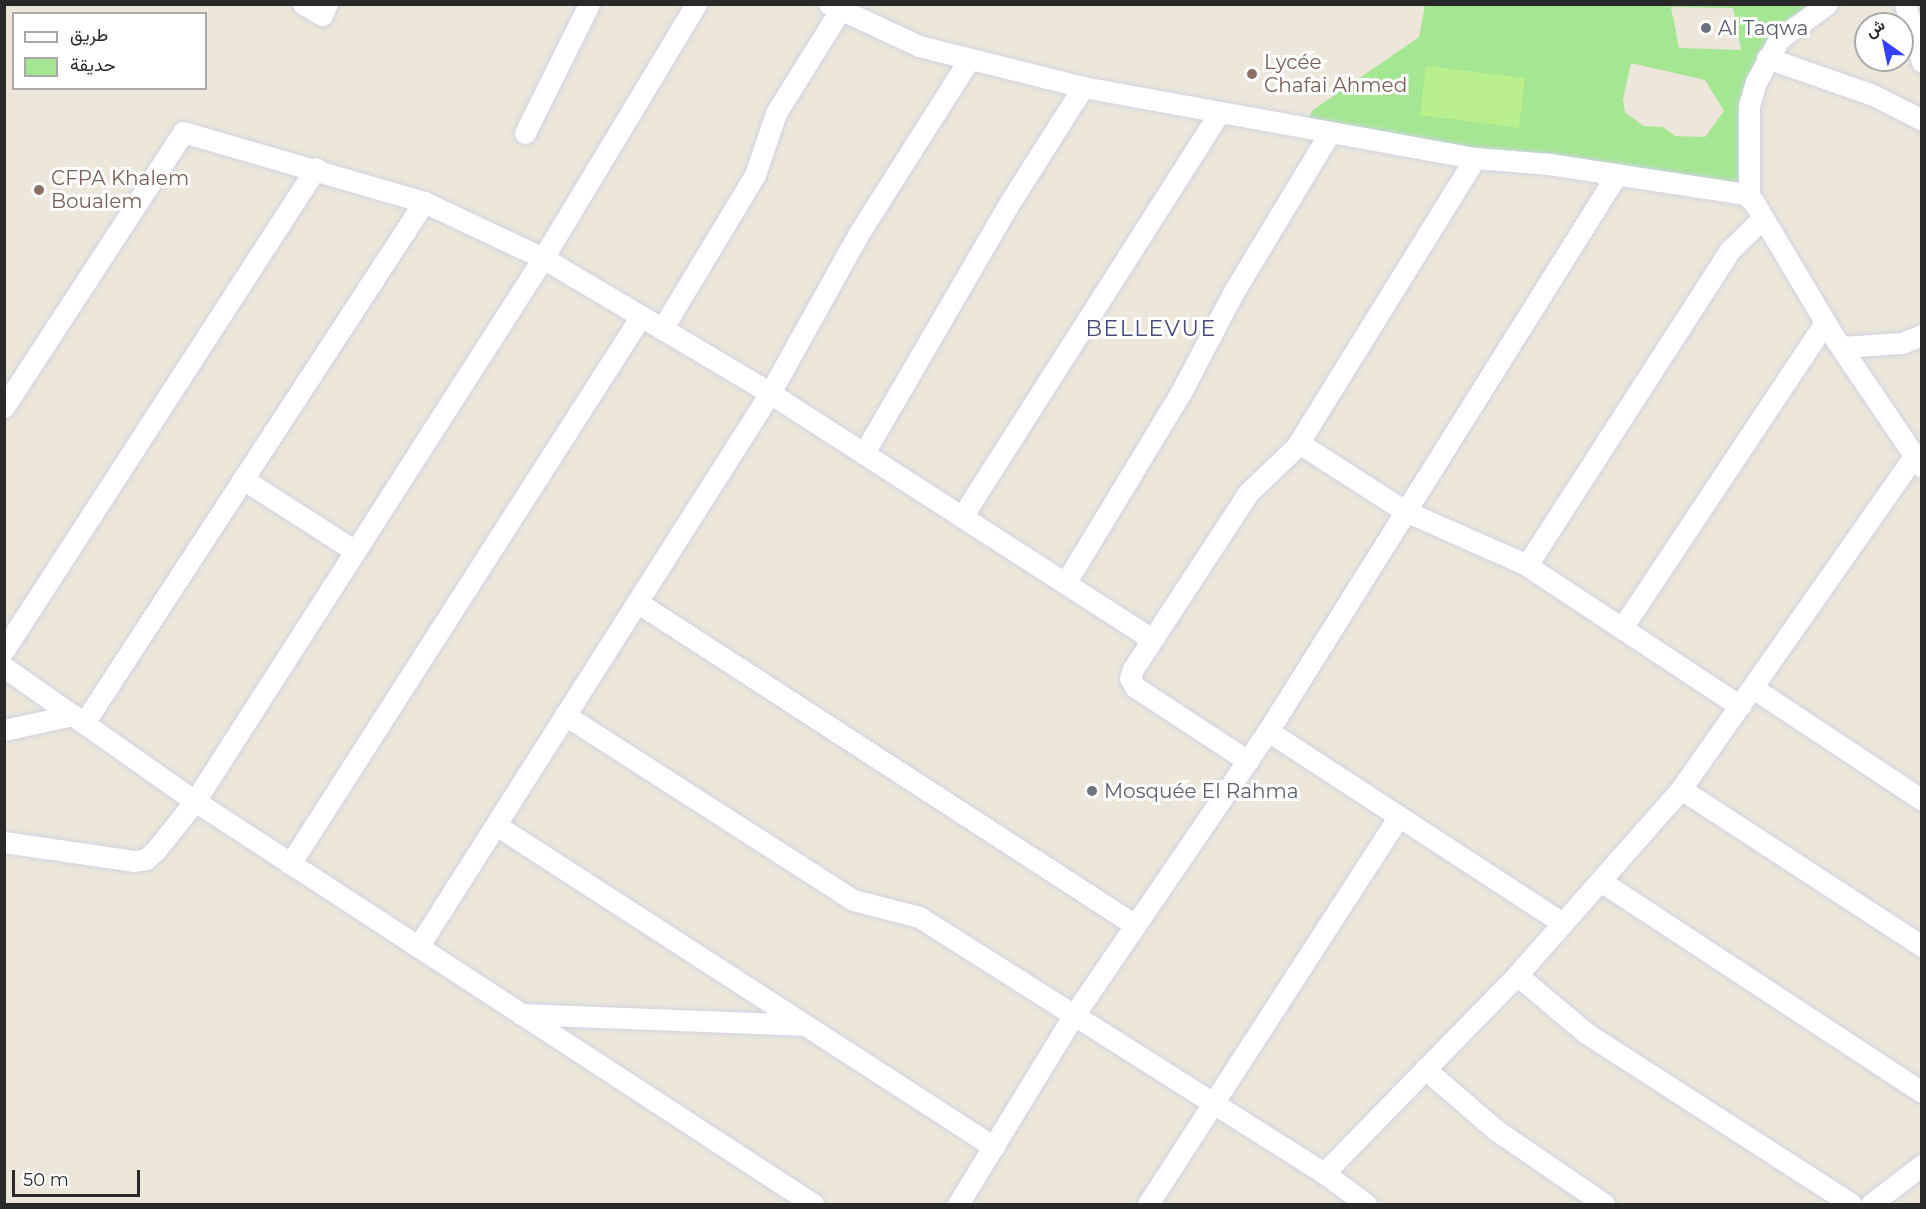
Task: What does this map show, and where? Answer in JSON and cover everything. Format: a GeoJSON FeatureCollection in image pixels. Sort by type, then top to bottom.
{"type":"FeatureCollection","features":[{"type":"Feature","properties":{"kind":"street"},"geometry":{"type":"LineString","coordinates":[[303,4],[322,15],[327,4]]}},
{"type":"Feature","properties":{"kind":"street"},"geometry":{"type":"LineString","coordinates":[[525,133],[589,4]]}},
{"type":"Feature","properties":{"kind":"street"},"geometry":{"type":"LineString","coordinates":[[4,842],[134,861],[146,859],[195,801],[543,258],[696,4]]}},
{"type":"Feature","properties":{"kind":"street"},"geometry":{"type":"LineString","coordinates":[[1324,1173],[1517,975],[1602,882],[1681,789],[1918,461],[1841,347],[1749,197],[1749,106],[1767,58],[1779,39],[1827,4]]}},
{"type":"Feature","properties":{"kind":"street"},"geometry":{"type":"LineString","coordinates":[[1905,4],[1922,62]]}},
{"type":"Feature","properties":{"kind":"street"},"geometry":{"type":"LineString","coordinates":[[662,329],[755,175],[776,113],[835,8],[895,37],[969,61],[1083,87],[1329,134],[1475,158],[1617,174],[1749,197]]}},
{"type":"Feature","properties":{"kind":"street"},"geometry":{"type":"LineString","coordinates":[[1767,58],[1873,95],[1922,120]]}},
{"type":"Feature","properties":{"kind":"street"},"geometry":{"type":"LineString","coordinates":[[418,947],[770,393],[860,233],[969,61]]}},
{"type":"Feature","properties":{"kind":"street"},"geometry":{"type":"LineString","coordinates":[[864,453],[1012,199],[1083,87]]}},
{"type":"Feature","properties":{"kind":"street"},"geometry":{"type":"LineString","coordinates":[[963,515],[1219,113]]}},
{"type":"Feature","properties":{"kind":"street"},"geometry":{"type":"LineString","coordinates":[[4,406],[183,132],[316,168],[424,202],[543,258],[770,393],[963,515],[1152,639]]}},
{"type":"Feature","properties":{"kind":"street"},"geometry":{"type":"LineString","coordinates":[[1066,582],[1180,394],[1233,293],[1329,134]]}},
{"type":"Feature","properties":{"kind":"street"},"geometry":{"type":"LineString","coordinates":[[1248,761],[1135,687],[1130,678],[1132,669],[1248,493],[1299,443],[1475,158]]}},
{"type":"Feature","properties":{"kind":"street"},"geometry":{"type":"LineString","coordinates":[[4,650],[316,168]]}},
{"type":"Feature","properties":{"kind":"street"},"geometry":{"type":"LineString","coordinates":[[958,1204],[1074,1015],[1268,731],[1617,174]]}},
{"type":"Feature","properties":{"kind":"street"},"geometry":{"type":"LineString","coordinates":[[4,730],[78,719],[243,479],[424,202]]}},
{"type":"Feature","properties":{"kind":"street"},"geometry":{"type":"LineString","coordinates":[[1527,565],[1729,250],[1763,218]]}},
{"type":"Feature","properties":{"kind":"street"},"geometry":{"type":"LineString","coordinates":[[290,864],[641,316]]}},
{"type":"Feature","properties":{"kind":"street"},"geometry":{"type":"LineString","coordinates":[[1622,628],[1826,322]]}},
{"type":"Feature","properties":{"kind":"street"},"geometry":{"type":"LineString","coordinates":[[1841,347],[1902,343],[1922,335]]}},
{"type":"Feature","properties":{"kind":"street"},"geometry":{"type":"LineString","coordinates":[[1299,443],[1405,511],[1527,565],[1740,706]]}},
{"type":"Feature","properties":{"kind":"street"},"geometry":{"type":"LineString","coordinates":[[243,479],[355,551]]}},
{"type":"Feature","properties":{"kind":"street"},"geometry":{"type":"LineString","coordinates":[[637,602],[1136,925]]}},
{"type":"Feature","properties":{"kind":"street"},"geometry":{"type":"LineString","coordinates":[[4,667],[195,801],[813,1204]]}},
{"type":"Feature","properties":{"kind":"street"},"geometry":{"type":"LineString","coordinates":[[1753,688],[1922,800]]}},
{"type":"Feature","properties":{"kind":"street"},"geometry":{"type":"LineString","coordinates":[[565,715],[853,900],[919,917],[1213,1105],[1324,1173],[1366,1204]]}},
{"type":"Feature","properties":{"kind":"street"},"geometry":{"type":"LineString","coordinates":[[1268,731],[1563,923]]}},
{"type":"Feature","properties":{"kind":"street"},"geometry":{"type":"LineString","coordinates":[[1681,789],[1922,946]]}},
{"type":"Feature","properties":{"kind":"street"},"geometry":{"type":"LineString","coordinates":[[1148,1204],[1399,816]]}},
{"type":"Feature","properties":{"kind":"street"},"geometry":{"type":"LineString","coordinates":[[496,825],[994,1147]]}},
{"type":"Feature","properties":{"kind":"street"},"geometry":{"type":"LineString","coordinates":[[1602,882],[1922,1092]]}},
{"type":"Feature","properties":{"kind":"street"},"geometry":{"type":"LineString","coordinates":[[1517,975],[1586,1033],[1851,1204]]}},
{"type":"Feature","properties":{"kind":"street"},"geometry":{"type":"LineString","coordinates":[[520,1014],[805,1025]]}},
{"type":"Feature","properties":{"kind":"street"},"geometry":{"type":"LineString","coordinates":[[1425,1069],[1496,1130],[1604,1204]]}},
{"type":"Feature","properties":{"kind":"street"},"geometry":{"type":"LineString","coordinates":[[1871,1204],[1922,1165]]}},
{"type":"Feature","properties":{"kind":"green space"},"geometry":{"type":"Polygon","coordinates":[[[1425,5],[1827,5],[1793,28],[1756,82],[1745,194],[1302,129],[1313,110],[1419,37],[1425,5]],[[1671,7],[1679,48],[1741,50],[1733,8],[1671,7]],[[1631,63],[1623,100],[1625,112],[1643,126],[1663,127],[1675,136],[1705,137],[1724,111],[1705,80],[1631,63]]]}},
{"type":"Feature","properties":{"kind":"green space"},"geometry":{"type":"Polygon","coordinates":[[[1426,66],[1525,78],[1519,128],[1420,115],[1426,66]]]}},
{"type":"Feature","properties":{"kind":"place","name":"Al Taqwa"},"geometry":{"type":"Point","coordinates":[1706,28]}},
{"type":"Feature","properties":{"kind":"place","name":"Lycée Chafai Ahmed"},"geometry":{"type":"Point","coordinates":[1252,74]}},
{"type":"Feature","properties":{"kind":"place","name":"CFPA Khalem Boualem"},"geometry":{"type":"Point","coordinates":[39,190]}},
{"type":"Feature","properties":{"kind":"place","name":"Mosquée El Rahma"},"geometry":{"type":"Point","coordinates":[1092,791]}},
{"type":"Feature","properties":{"kind":"district","name":"BELLEVUE"},"geometry":{"type":"Point","coordinates":[1151,329]}}]}
